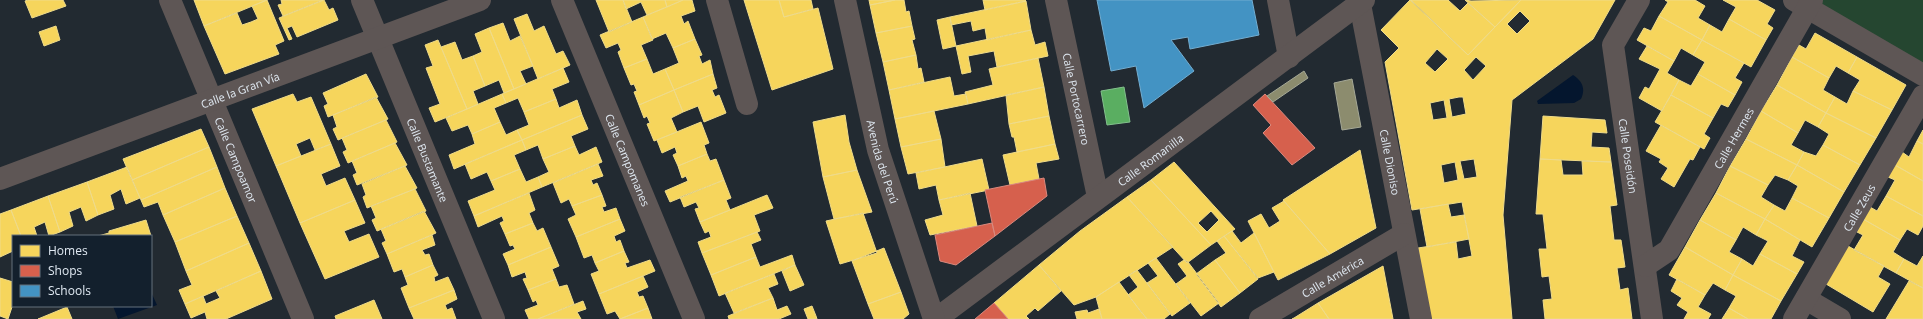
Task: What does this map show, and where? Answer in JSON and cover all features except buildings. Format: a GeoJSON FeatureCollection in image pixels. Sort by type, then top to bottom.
{"type":"FeatureCollection","features":[{"type":"Feature","properties":{"kind":"street","name":"Calle Campoamor"},"geometry":{"type":"LineString","coordinates":[[170,0],[303,319]]}},
{"type":"Feature","properties":{"kind":"street","name":"Calle Bustamante"},"geometry":{"type":"LineString","coordinates":[[362,0],[494,319]]}},
{"type":"Feature","properties":{"kind":"street","name":"Calle la Gran Vía"},"geometry":{"type":"LineString","coordinates":[[0,179],[480,0]]}},
{"type":"Feature","properties":{"kind":"street","name":"Calle Campomanes"},"geometry":{"type":"LineString","coordinates":[[562,0],[694,319]]}},
{"type":"Feature","properties":{"kind":"street"},"geometry":{"type":"LineString","coordinates":[[717,0],[747,104]]}},
{"type":"Feature","properties":{"kind":"street","name":"Avenida del Perú"},"geometry":{"type":"LineString","coordinates":[[845,0],[878,150],[935,319]]}},
{"type":"Feature","properties":{"kind":"street","name":"Calle Portocarrero"},"geometry":{"type":"LineString","coordinates":[[1056,0],[1098,197]]}},
{"type":"Feature","properties":{"kind":"street"},"geometry":{"type":"LineString","coordinates":[[1278,0],[1289,57]]}},
{"type":"Feature","properties":{"kind":"street","name":"Calle Poseidón"},"geometry":{"type":"LineString","coordinates":[[1639,0],[1613,46],[1652,319]]}},
{"type":"Feature","properties":{"kind":"street","name":"Calle Romanilla"},"geometry":{"type":"LineString","coordinates":[[935,319],[1362,2]]}},
{"type":"Feature","properties":{"kind":"street","name":"Calle Dioniso"},"geometry":{"type":"LineString","coordinates":[[1362,2],[1420,319]]}},
{"type":"Feature","properties":{"kind":"street"},"geometry":{"type":"LineString","coordinates":[[1804,3],[1923,74]]}},
{"type":"Feature","properties":{"kind":"street","name":"Calle Hermes"},"geometry":{"type":"LineString","coordinates":[[1645,266],[1669,250],[1804,3]]}},
{"type":"Feature","properties":{"kind":"street","name":"Calle Zeus"},"geometry":{"type":"LineString","coordinates":[[1794,319],[1923,96]]}},
{"type":"Feature","properties":{"kind":"street","name":"Calle América"},"geometry":{"type":"LineString","coordinates":[[1260,319],[1404,234]]}},
{"type":"Feature","properties":{"kind":"street"},"geometry":{"type":"LineString","coordinates":[[1806,299],[1840,319]]}},
{"type":"Feature","properties":{"kind":"green space"},"geometry":{"type":"Polygon","coordinates":[[[1812,0],[1923,0],[1923,75],[1812,0]]]}},
{"type":"Feature","properties":{"kind":"water"},"geometry":{"type":"Polygon","coordinates":[[[1573,75],[1581,82],[1583,88],[1581,99],[1574,103],[1538,104],[1537,101],[1573,75]]]}},
{"type":"Feature","properties":{"kind":"water"},"geometry":{"type":"Polygon","coordinates":[[[152,294],[157,305],[152,307],[152,294]]]}},
{"type":"Feature","properties":{"kind":"water"},"geometry":{"type":"Polygon","coordinates":[[[113,307],[151,307],[118,319],[113,307]]]}}]}
